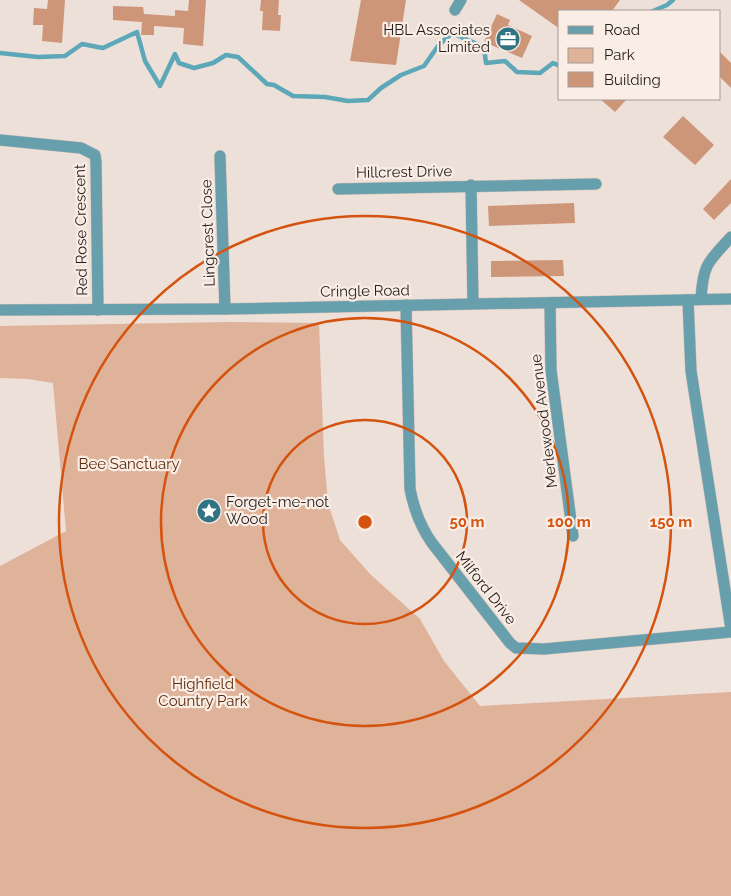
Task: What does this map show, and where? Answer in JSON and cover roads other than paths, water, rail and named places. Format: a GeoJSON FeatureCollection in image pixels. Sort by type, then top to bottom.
{"type":"FeatureCollection","features":[{"type":"Feature","properties":{"kind":"street","name":"Red Rose Crescent"},"geometry":{"type":"LineString","coordinates":[[0,140],[81,148],[94,155],[96,162],[98,310]]}},
{"type":"Feature","properties":{"kind":"street","name":"Lingcrest Close"},"geometry":{"type":"LineString","coordinates":[[220,156],[225,309]]}},
{"type":"Feature","properties":{"kind":"street","name":"Hillcrest Drive"},"geometry":{"type":"LineString","coordinates":[[338,189],[596,184]]}},
{"type":"Feature","properties":{"kind":"street","name":"Hillcrest Drive"},"geometry":{"type":"LineString","coordinates":[[471,185],[473,303]]}},
{"type":"Feature","properties":{"kind":"street"},"geometry":{"type":"LineString","coordinates":[[702,299],[705,270],[711,258],[731,237]]}},
{"type":"Feature","properties":{"kind":"street","name":"Cringle Road"},"geometry":{"type":"LineString","coordinates":[[0,310],[225,309],[731,299]]}},
{"type":"Feature","properties":{"kind":"street"},"geometry":{"type":"LineString","coordinates":[[688,300],[690,371],[731,631]]}},
{"type":"Feature","properties":{"kind":"street","name":"Merlewood Avenue"},"geometry":{"type":"LineString","coordinates":[[550,303],[551,370],[574,536]]}},
{"type":"Feature","properties":{"kind":"street","name":"Milford Drive"},"geometry":{"type":"LineString","coordinates":[[406,305],[410,489],[414,508],[420,526],[432,543],[510,644],[516,648],[544,649],[731,631]]}},
{"type":"Feature","properties":{"kind":"waterway"},"geometry":{"type":"LineString","coordinates":[[655,10],[673,0]]}},
{"type":"Feature","properties":{"kind":"waterway"},"geometry":{"type":"LineString","coordinates":[[0,53],[38,57],[65,56],[82,44],[103,48],[137,32],[145,61],[160,86],[175,54],[179,63],[194,68],[213,63],[226,55],[238,57],[267,84],[274,85],[293,96],[325,97],[348,101],[368,100],[381,88],[401,75],[424,66],[438,46],[452,33],[484,47],[486,63],[505,61],[517,72],[540,73],[553,63],[558,65]]}},
{"type":"Feature","properties":{"kind":"place","name":"HBL Associates Limited"},"geometry":{"type":"Point","coordinates":[508,39]}},
{"type":"Feature","properties":{"kind":"place","name":"Forget-me-not Wood"},"geometry":{"type":"Point","coordinates":[209,511]}},
{"type":"Feature","properties":{"kind":"park label","name":"Bee Sanctuary"},"geometry":{"type":"Point","coordinates":[129,464]}},
{"type":"Feature","properties":{"kind":"park label","name":"Highfield Country Park"},"geometry":{"type":"Point","coordinates":[203,692]}}]}
